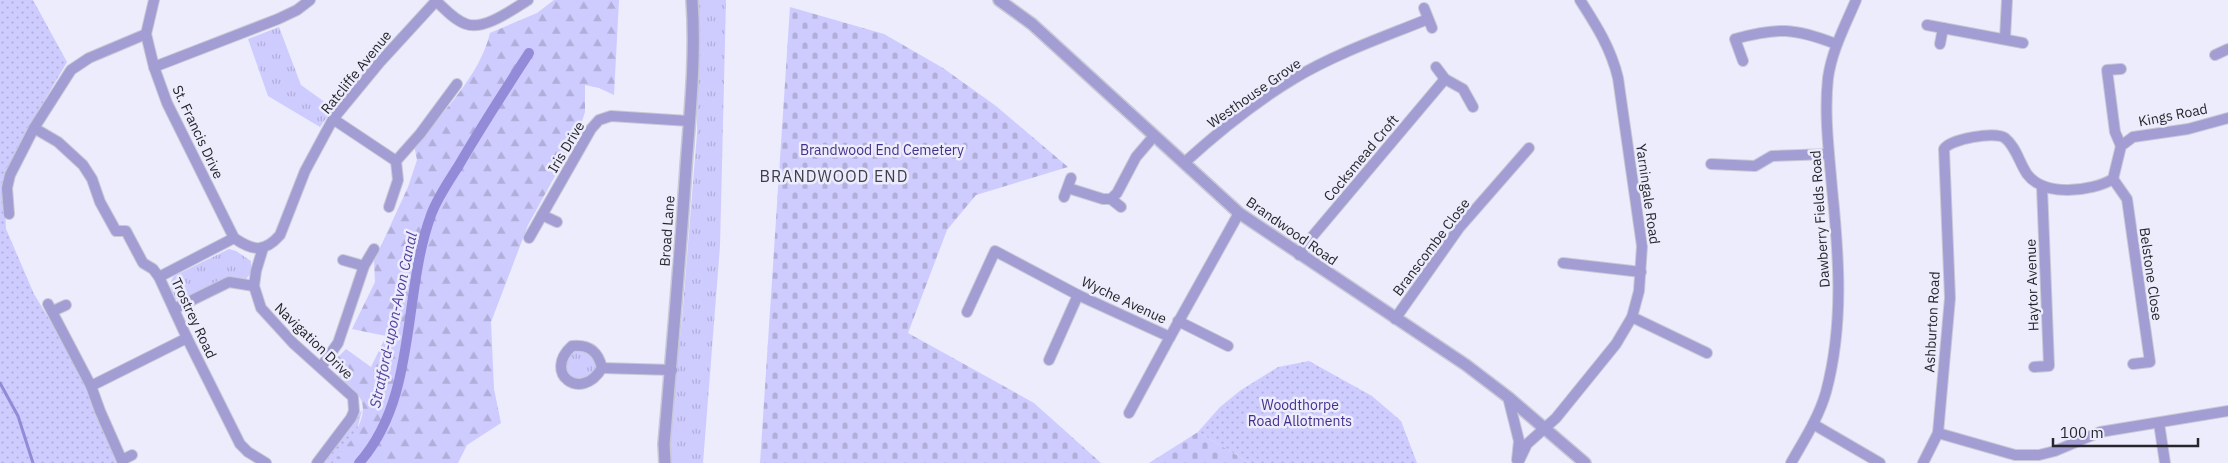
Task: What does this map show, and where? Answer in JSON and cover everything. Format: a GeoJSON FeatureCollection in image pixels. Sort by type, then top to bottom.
{"type":"FeatureCollection","features":[{"type":"Feature","properties":{"kind":"street"},"geometry":{"type":"LineString","coordinates":[[9,214],[7,188],[10,175],[34,128],[71,70],[89,58],[146,34],[154,0]]}},
{"type":"Feature","properties":{"kind":"street"},"geometry":{"type":"LineString","coordinates":[[154,67],[278,19],[310,0]]}},
{"type":"Feature","properties":{"kind":"street"},"geometry":{"type":"LineString","coordinates":[[435,0],[459,21],[475,26],[500,17],[528,0]]}},
{"type":"Feature","properties":{"kind":"street","name":"Ratcliffe Avenue"},"geometry":{"type":"LineString","coordinates":[[263,248],[273,243],[280,235],[305,171],[333,119],[435,0]]}},
{"type":"Feature","properties":{"kind":"street","name":"Broad Lane"},"geometry":{"type":"LineString","coordinates":[[665,463],[664,444],[672,370],[690,121],[693,52],[692,0]]}},
{"type":"Feature","properties":{"kind":"street","name":"Brandwood Road"},"geometry":{"type":"LineString","coordinates":[[999,0],[1032,24],[1239,213],[1299,256],[1466,365],[1508,396],[1586,463]]}},
{"type":"Feature","properties":{"kind":"street","name":"Yarningale Road"},"geometry":{"type":"LineString","coordinates":[[1517,463],[1527,444],[1556,418],[1616,344],[1632,318],[1639,292],[1642,246],[1618,78],[1614,62],[1604,38],[1580,0]]}},
{"type":"Feature","properties":{"kind":"street","name":"Dawberry Fields Road"},"geometry":{"type":"LineString","coordinates":[[1791,463],[1813,424],[1826,393],[1838,313],[1838,250],[1829,154],[1828,78],[1836,44],[1856,0]]}},
{"type":"Feature","properties":{"kind":"street"},"geometry":{"type":"LineString","coordinates":[[2005,38],[2007,0]]}},
{"type":"Feature","properties":{"kind":"street","name":"Westhouse Grove"},"geometry":{"type":"LineString","coordinates":[[1184,163],[1216,134],[1296,77],[1332,59],[1430,24],[1424,8]]}},
{"type":"Feature","properties":{"kind":"street"},"geometry":{"type":"LineString","coordinates":[[1927,25],[2005,38],[2023,43]]}},
{"type":"Feature","properties":{"kind":"street"},"geometry":{"type":"LineString","coordinates":[[1940,44],[1943,28]]}},
{"type":"Feature","properties":{"kind":"street"},"geometry":{"type":"LineString","coordinates":[[1743,61],[1735,39],[1764,30],[1796,31],[1836,44]]}},
{"type":"Feature","properties":{"kind":"street","name":"St. Francis Drive"},"geometry":{"type":"LineString","coordinates":[[146,34],[154,67],[168,103],[234,238]]}},
{"type":"Feature","properties":{"kind":"street"},"geometry":{"type":"LineString","coordinates":[[2216,55],[2228,50]]}},
{"type":"Feature","properties":{"kind":"street"},"geometry":{"type":"LineString","coordinates":[[1436,67],[1445,79],[1462,88],[1473,107]]}},
{"type":"Feature","properties":{"kind":"street"},"geometry":{"type":"LineString","coordinates":[[2042,187],[2058,189],[2081,188],[2105,184],[2113,179],[2121,146],[2115,132],[2107,70],[2121,69]]}},
{"type":"Feature","properties":{"kind":"street","name":"Cocksmead Croft"},"geometry":{"type":"LineString","coordinates":[[1299,256],[1311,238],[1445,79]]}},
{"type":"Feature","properties":{"kind":"street"},"geometry":{"type":"LineString","coordinates":[[389,207],[398,180],[396,161],[420,134],[457,84]]}},
{"type":"Feature","properties":{"kind":"street","name":"Iris Drive"},"geometry":{"type":"LineString","coordinates":[[528,238],[591,129],[599,120],[611,116],[690,121]]}},
{"type":"Feature","properties":{"kind":"street","name":"Kings Road"},"geometry":{"type":"LineString","coordinates":[[2121,146],[2132,137],[2188,129],[2228,118]]}},
{"type":"Feature","properties":{"kind":"street"},"geometry":{"type":"LineString","coordinates":[[333,119],[396,161]]}},
{"type":"Feature","properties":{"kind":"street","name":"Trostrey Road"},"geometry":{"type":"LineString","coordinates":[[34,128],[58,142],[83,165],[92,179],[100,202],[116,232],[126,231],[143,263],[153,269],[159,277],[240,444],[248,452],[266,463]]}},
{"type":"Feature","properties":{"kind":"street","name":"Ashburton Road"},"geometry":{"type":"LineString","coordinates":[[1923,463],[1938,433],[1950,298],[1944,149],[1953,141],[1994,135],[2002,136],[2015,150],[2027,174],[2035,183],[2042,187]]}},
{"type":"Feature","properties":{"kind":"street"},"geometry":{"type":"LineString","coordinates":[[1111,199],[1117,193],[1136,157],[1154,136]]}},
{"type":"Feature","properties":{"kind":"street","name":"Branscombe Close"},"geometry":{"type":"LineString","coordinates":[[1395,319],[1459,228],[1529,148]]}},
{"type":"Feature","properties":{"kind":"street"},"geometry":{"type":"LineString","coordinates":[[1711,164],[1754,166],[1772,156],[1829,154]]}},
{"type":"Feature","properties":{"kind":"street","name":"Belstone Close"},"geometry":{"type":"LineString","coordinates":[[2113,179],[2127,199],[2150,362],[2134,364]]}},
{"type":"Feature","properties":{"kind":"street","name":"Haytor Avenue"},"geometry":{"type":"LineString","coordinates":[[2034,367],[2049,366],[2042,187]]}},
{"type":"Feature","properties":{"kind":"street"},"geometry":{"type":"LineString","coordinates":[[1068,188],[1103,199],[1111,199],[1121,207]]}},
{"type":"Feature","properties":{"kind":"street","name":"Wyche Avenue"},"geometry":{"type":"LineString","coordinates":[[967,312],[995,251],[1078,295],[1170,337],[1239,213]]}},
{"type":"Feature","properties":{"kind":"street"},"geometry":{"type":"LineString","coordinates":[[542,215],[557,222]]}},
{"type":"Feature","properties":{"kind":"street"},"geometry":{"type":"LineString","coordinates":[[159,277],[234,238],[251,248],[263,248],[256,271],[254,286],[229,282],[174,309]]}},
{"type":"Feature","properties":{"kind":"street"},"geometry":{"type":"LineString","coordinates":[[321,367],[338,343],[364,266],[374,250]]}},
{"type":"Feature","properties":{"kind":"street"},"geometry":{"type":"LineString","coordinates":[[343,260],[364,266]]}},
{"type":"Feature","properties":{"kind":"street"},"geometry":{"type":"LineString","coordinates":[[1563,262],[1641,272]]}},
{"type":"Feature","properties":{"kind":"street","name":"Navigation Drive"},"geometry":{"type":"LineString","coordinates":[[254,286],[261,308],[267,315],[352,397],[354,404],[351,418],[317,463]]}},
{"type":"Feature","properties":{"kind":"street"},"geometry":{"type":"LineString","coordinates":[[1050,360],[1078,295]]}},
{"type":"Feature","properties":{"kind":"street"},"geometry":{"type":"LineString","coordinates":[[66,305],[50,307],[91,386],[122,462],[132,455]]}},
{"type":"Feature","properties":{"kind":"street"},"geometry":{"type":"LineString","coordinates":[[1632,318],[1708,353]]}},
{"type":"Feature","properties":{"kind":"street"},"geometry":{"type":"LineString","coordinates":[[1178,321],[1228,346]]}},
{"type":"Feature","properties":{"kind":"street"},"geometry":{"type":"LineString","coordinates":[[1129,413],[1170,337]]}},
{"type":"Feature","properties":{"kind":"street"},"geometry":{"type":"LineString","coordinates":[[91,386],[187,338]]}},
{"type":"Feature","properties":{"kind":"street"},"geometry":{"type":"LineString","coordinates":[[572,346],[586,346],[594,350],[600,359],[602,368],[597,377],[582,385],[566,380],[561,372],[560,364],[563,356],[572,346]]}},
{"type":"Feature","properties":{"kind":"street"},"geometry":{"type":"LineString","coordinates":[[602,368],[672,370]]}},
{"type":"Feature","properties":{"kind":"street"},"geometry":{"type":"LineString","coordinates":[[1508,396],[1519,441],[1517,463]]}},
{"type":"Feature","properties":{"kind":"street"},"geometry":{"type":"LineString","coordinates":[[1938,433],[2015,455],[2039,454],[2055,451],[2100,432],[2228,411]]}},
{"type":"Feature","properties":{"kind":"street"},"geometry":{"type":"LineString","coordinates":[[2158,423],[2165,463]]}},
{"type":"Feature","properties":{"kind":"street"},"geometry":{"type":"LineString","coordinates":[[1813,424],[1880,463]]}},
{"type":"Feature","properties":{"kind":"green space"},"geometry":{"type":"Polygon","coordinates":[[[0,0],[33,0],[67,62],[22,139],[4,182],[6,229],[34,294],[89,385],[94,410],[120,463],[0,463],[0,0]]]}},
{"type":"Feature","properties":{"kind":"green space"},"geometry":{"type":"Polygon","coordinates":[[[554,0],[619,0],[614,95],[599,88],[585,85],[585,112],[577,136],[528,225],[491,322],[494,389],[501,423],[467,445],[458,463],[333,463],[350,442],[360,424],[363,406],[357,393],[339,376],[333,362],[346,349],[371,367],[386,336],[352,329],[375,282],[374,261],[408,187],[417,160],[414,145],[459,93],[478,63],[490,33],[537,13],[554,0]]]}},
{"type":"Feature","properties":{"kind":"green space"},"geometry":{"type":"Polygon","coordinates":[[[698,0],[726,0],[720,246],[703,463],[670,463],[669,437],[682,319],[697,133],[698,0]]]}},
{"type":"Feature","properties":{"kind":"green space","name":"Brandwood End Cemetery"},"geometry":{"type":"Polygon","coordinates":[[[790,7],[884,34],[943,68],[996,106],[1068,167],[976,195],[947,230],[908,333],[1034,403],[1101,463],[760,463],[790,7]]]}},
{"type":"Feature","properties":{"kind":"green space"},"geometry":{"type":"Polygon","coordinates":[[[279,27],[301,85],[333,108],[320,127],[268,96],[248,39],[279,27]]]}},
{"type":"Feature","properties":{"kind":"green space"},"geometry":{"type":"Polygon","coordinates":[[[229,249],[236,251],[251,261],[251,273],[246,279],[224,280],[182,300],[176,299],[171,287],[174,276],[229,249]]]}},
{"type":"Feature","properties":{"kind":"green space"},"geometry":{"type":"Polygon","coordinates":[[[581,350],[587,351],[595,359],[595,371],[587,379],[581,380],[575,379],[567,371],[566,365],[567,359],[575,351],[581,350]]]}},
{"type":"Feature","properties":{"kind":"green space","name":"Woodthorpe Road Allotments"},"geometry":{"type":"Polygon","coordinates":[[[1309,361],[1372,396],[1401,421],[1417,463],[1250,463],[1198,432],[1220,407],[1241,390],[1278,367],[1309,361]]]}},
{"type":"Feature","properties":{"kind":"green space"},"geometry":{"type":"Polygon","coordinates":[[[362,410],[356,434],[333,463],[322,463],[362,410]]]}},
{"type":"Feature","properties":{"kind":"green space"},"geometry":{"type":"Polygon","coordinates":[[[1198,432],[1250,463],[1149,463],[1198,432]]]}},
{"type":"Feature","properties":{"kind":"waterway","name":"Stratford-upon-Avon Canal"},"geometry":{"type":"LineString","coordinates":[[359,463],[378,437],[391,408],[400,376],[422,246],[431,215],[443,190],[529,53]]}},
{"type":"Feature","properties":{"kind":"waterway"},"geometry":{"type":"LineString","coordinates":[[0,383],[18,416],[33,463]]}},
{"type":"Feature","properties":{"kind":"district","name":"BRANDWOOD END"},"geometry":{"type":"Point","coordinates":[834,176]}}]}
